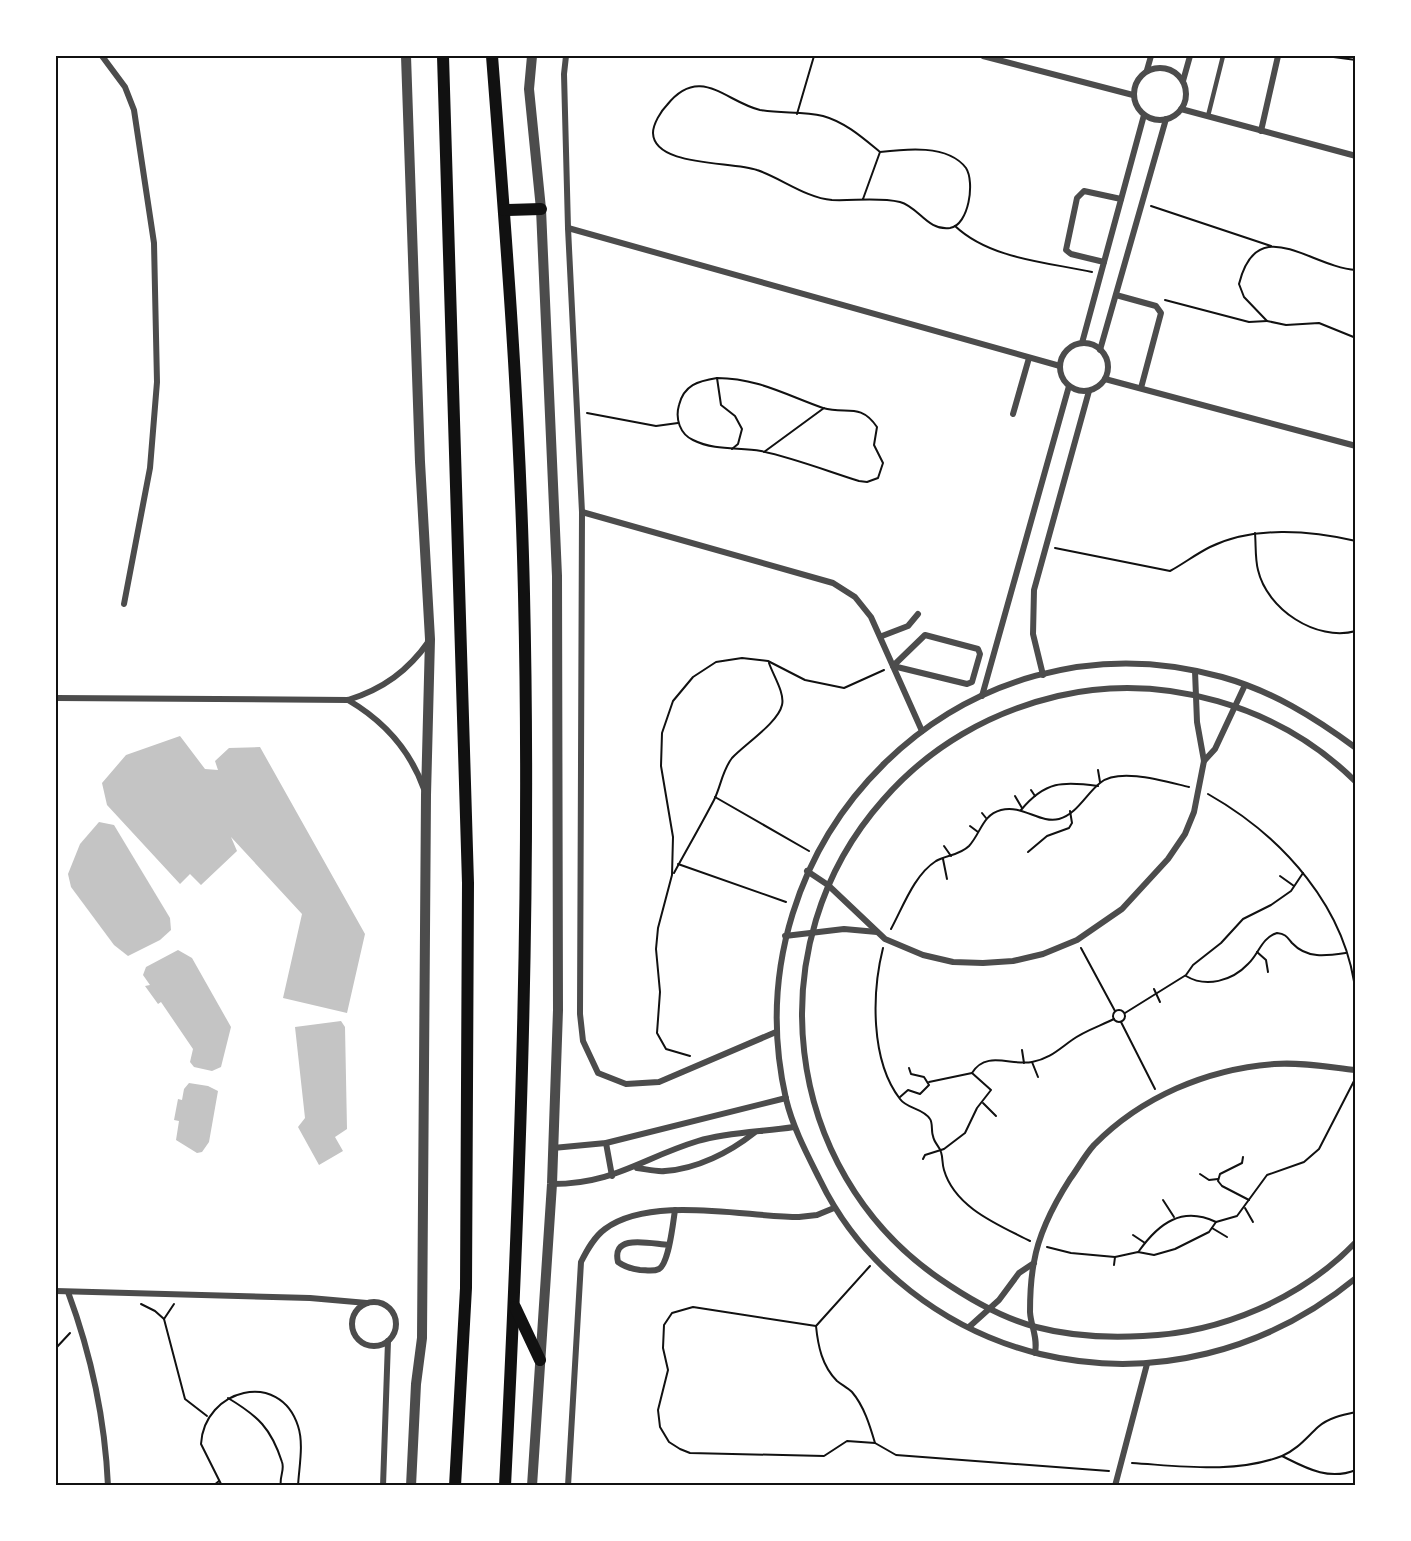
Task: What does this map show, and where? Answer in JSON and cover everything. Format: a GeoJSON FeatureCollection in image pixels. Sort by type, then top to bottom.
{"type":"FeatureCollection","features":[{"type":"Feature","properties":{"kind":"main road"},"geometry":{"type":"LineString","coordinates":[[442,56],[468,883],[466,1288],[454,1485]]}},
{"type":"Feature","properties":{"kind":"main road"},"geometry":{"type":"LineString","coordinates":[[492,56],[518,433],[524,594],[527,835],[524,1078],[505,1485]]}},
{"type":"Feature","properties":{"kind":"main road"},"geometry":{"type":"LineString","coordinates":[[504,210],[541,209]]}},
{"type":"Feature","properties":{"kind":"main road"},"geometry":{"type":"LineString","coordinates":[[514,1305],[540,1360]]}},
{"type":"Feature","properties":{"kind":"street"},"geometry":{"type":"LineString","coordinates":[[102,56],[125,87],[134,110],[156,260],[157,382],[154,439],[124,604]]}},
{"type":"Feature","properties":{"kind":"street"},"geometry":{"type":"LineString","coordinates":[[406,56],[420,462],[430,639],[426,795],[422,1338],[416,1384],[411,1485]]}},
{"type":"Feature","properties":{"kind":"street"},"geometry":{"type":"LineString","coordinates":[[532,56],[529,89],[541,209],[557,576],[558,1010],[552,1184],[532,1485]]}},
{"type":"Feature","properties":{"kind":"street"},"geometry":{"type":"LineString","coordinates":[[566,56],[564,74],[568,228],[582,512],[580,1014],[583,1041],[598,1073],[626,1084],[659,1082],[776,1032]]}},
{"type":"Feature","properties":{"kind":"street"},"geometry":{"type":"LineString","coordinates":[[983,56],[1133,95]]}},
{"type":"Feature","properties":{"kind":"street"},"geometry":{"type":"LineString","coordinates":[[1147,70],[1163,68],[1178,74],[1183,81],[1186,90],[1181,109],[1166,119],[1144,115],[1133,95],[1135,83],[1147,70],[1151,56]]}},
{"type":"Feature","properties":{"kind":"street"},"geometry":{"type":"LineString","coordinates":[[1183,81],[1190,56]]}},
{"type":"Feature","properties":{"kind":"street"},"geometry":{"type":"LineString","coordinates":[[1261,131],[1278,56]]}},
{"type":"Feature","properties":{"kind":"street"},"geometry":{"type":"LineString","coordinates":[[1181,109],[1356,156]]}},
{"type":"Feature","properties":{"kind":"street"},"geometry":{"type":"LineString","coordinates":[[1082,343],[1144,115]]}},
{"type":"Feature","properties":{"kind":"street"},"geometry":{"type":"LineString","coordinates":[[1101,350],[1166,119]]}},
{"type":"Feature","properties":{"kind":"street"},"geometry":{"type":"LineString","coordinates":[[1104,262],[1071,254],[1066,250],[1077,198],[1084,191],[1121,199]]}},
{"type":"Feature","properties":{"kind":"street"},"geometry":{"type":"LineString","coordinates":[[568,228],[1060,366]]}},
{"type":"Feature","properties":{"kind":"street"},"geometry":{"type":"LineString","coordinates":[[1116,295],[1156,306],[1161,313],[1141,388]]}},
{"type":"Feature","properties":{"kind":"street"},"geometry":{"type":"LineString","coordinates":[[1082,343],[1092,344],[1101,350],[1108,363],[1105,379],[1089,391],[1079,391],[1069,386],[1062,375],[1060,366],[1069,349],[1082,343]]}},
{"type":"Feature","properties":{"kind":"street"},"geometry":{"type":"LineString","coordinates":[[1013,414],[1029,358]]}},
{"type":"Feature","properties":{"kind":"street"},"geometry":{"type":"LineString","coordinates":[[1105,379],[1356,446]]}},
{"type":"Feature","properties":{"kind":"street"},"geometry":{"type":"LineString","coordinates":[[982,696],[1069,386]]}},
{"type":"Feature","properties":{"kind":"street"},"geometry":{"type":"LineString","coordinates":[[1043,675],[1033,634],[1034,590],[1089,391]]}},
{"type":"Feature","properties":{"kind":"street"},"geometry":{"type":"LineString","coordinates":[[582,512],[833,583],[855,597],[882,636],[892,666],[922,731]]}},
{"type":"Feature","properties":{"kind":"street"},"geometry":{"type":"LineString","coordinates":[[882,636],[908,626],[918,614]]}},
{"type":"Feature","properties":{"kind":"street"},"geometry":{"type":"LineString","coordinates":[[925,635],[977,648],[980,652],[973,681],[969,684],[892,666],[925,635]]}},
{"type":"Feature","properties":{"kind":"street"},"geometry":{"type":"LineString","coordinates":[[56,698],[348,700],[378,689],[404,672],[430,639]]}},
{"type":"Feature","properties":{"kind":"street"},"geometry":{"type":"LineString","coordinates":[[1356,748],[1323,723],[1285,701],[1245,685],[1196,671],[1157,666],[1119,665],[1081,668],[1043,675],[982,696],[922,731],[890,757],[861,787],[836,820],[807,871],[785,936],[778,979],[776,1032],[786,1098],[794,1127],[834,1208],[875,1260],[919,1298],[969,1327],[1035,1353],[1098,1364],[1147,1364],[1215,1353],[1256,1339],[1295,1321],[1332,1298],[1356,1278]]}},
{"type":"Feature","properties":{"kind":"street"},"geometry":{"type":"LineString","coordinates":[[807,871],[828,885],[894,945],[923,955],[953,962],[1013,961],[1043,954],[1077,940],[1122,909],[1168,859],[1185,834],[1194,812],[1204,760],[1197,722],[1196,671]]}},
{"type":"Feature","properties":{"kind":"street"},"geometry":{"type":"LineString","coordinates":[[1204,760],[1215,749],[1237,707],[1245,685]]}},
{"type":"Feature","properties":{"kind":"street"},"geometry":{"type":"LineString","coordinates":[[1356,782],[1311,744],[1275,723],[1237,707],[1196,695],[1145,689],[1075,693],[1035,702],[970,729],[928,757],[897,784],[870,814],[847,848],[828,885],[810,933],[803,991],[803,1047],[819,1120],[833,1154],[867,1210],[898,1245],[926,1269],[991,1309],[1034,1327],[1118,1337],[1160,1336],[1201,1329],[1240,1317],[1278,1299],[1314,1278],[1356,1242]]}},
{"type":"Feature","properties":{"kind":"street"},"geometry":{"type":"LineString","coordinates":[[348,700],[377,719],[401,745],[420,777],[426,795]]}},
{"type":"Feature","properties":{"kind":"street"},"geometry":{"type":"LineString","coordinates":[[785,936],[844,929],[878,932]]}},
{"type":"Feature","properties":{"kind":"street"},"geometry":{"type":"LineString","coordinates":[[1035,1353],[1034,1327],[1030,1314],[1034,1263],[1038,1245],[1056,1202],[1092,1147],[1118,1124],[1160,1097],[1208,1077],[1241,1068],[1275,1064],[1356,1070]]}},
{"type":"Feature","properties":{"kind":"street"},"geometry":{"type":"LineString","coordinates":[[553,1148],[606,1143],[786,1098]]}},
{"type":"Feature","properties":{"kind":"street"},"geometry":{"type":"LineString","coordinates":[[552,1184],[571,1184],[612,1176],[699,1141],[732,1134],[794,1127]]}},
{"type":"Feature","properties":{"kind":"street"},"geometry":{"type":"LineString","coordinates":[[636,1167],[664,1171],[691,1165],[724,1153],[754,1133]]}},
{"type":"Feature","properties":{"kind":"street"},"geometry":{"type":"LineString","coordinates":[[606,1143],[612,1176]]}},
{"type":"Feature","properties":{"kind":"street"},"geometry":{"type":"LineString","coordinates":[[568,1485],[581,1262],[588,1247],[605,1228],[641,1214],[675,1210],[799,1217],[817,1215],[834,1208]]}},
{"type":"Feature","properties":{"kind":"street"},"geometry":{"type":"LineString","coordinates":[[669,1245],[626,1242],[619,1246],[616,1254],[618,1262],[623,1266],[656,1271],[664,1264],[669,1245],[675,1210]]}},
{"type":"Feature","properties":{"kind":"street"},"geometry":{"type":"LineString","coordinates":[[969,1327],[991,1309],[1019,1273],[1034,1263]]}},
{"type":"Feature","properties":{"kind":"street"},"geometry":{"type":"LineString","coordinates":[[56,1291],[310,1298],[382,1304],[393,1313],[396,1326],[388,1341],[383,1485]]}},
{"type":"Feature","properties":{"kind":"street"},"geometry":{"type":"LineString","coordinates":[[68,1292],[77,1317],[101,1412],[108,1485]]}},
{"type":"Feature","properties":{"kind":"street"},"geometry":{"type":"LineString","coordinates":[[367,1303],[356,1313],[353,1320],[355,1335],[366,1345],[381,1345],[388,1341]]}},
{"type":"Feature","properties":{"kind":"street"},"geometry":{"type":"LineString","coordinates":[[1115,1485],[1147,1364]]}},
{"type":"Feature","properties":{"kind":"lane"},"geometry":{"type":"LineString","coordinates":[[1208,116],[1223,56]]}},
{"type":"Feature","properties":{"kind":"path"},"geometry":{"type":"LineString","coordinates":[[797,114],[814,56]]}},
{"type":"Feature","properties":{"kind":"path"},"geometry":{"type":"LineString","coordinates":[[1326,56],[1356,60]]}},
{"type":"Feature","properties":{"kind":"path"},"geometry":{"type":"LineString","coordinates":[[694,87],[720,90],[744,105],[760,110],[797,114],[824,116],[843,125],[880,152],[907,147],[929,150],[954,160],[965,168],[971,180],[971,192],[963,217],[956,226],[949,228],[928,222],[908,205],[900,202],[863,199],[832,200],[757,170],[721,162],[678,158],[663,152],[655,142],[653,131],[664,108],[672,98],[694,87]]}},
{"type":"Feature","properties":{"kind":"path"},"geometry":{"type":"LineString","coordinates":[[863,199],[880,152]]}},
{"type":"Feature","properties":{"kind":"path"},"geometry":{"type":"LineString","coordinates":[[1142,203],[1271,246],[1300,252],[1317,262],[1356,270]]}},
{"type":"Feature","properties":{"kind":"path"},"geometry":{"type":"LineString","coordinates":[[956,226],[969,239],[986,249],[1101,274]]}},
{"type":"Feature","properties":{"kind":"path"},"geometry":{"type":"LineString","coordinates":[[1267,321],[1244,297],[1239,284],[1248,258],[1256,250],[1271,246]]}},
{"type":"Feature","properties":{"kind":"path"},"geometry":{"type":"LineString","coordinates":[[1163,299],[1250,322],[1267,321],[1286,325],[1319,323],[1356,338]]}},
{"type":"Feature","properties":{"kind":"path"},"geometry":{"type":"LineString","coordinates":[[717,378],[721,405],[735,416],[742,429],[738,444],[732,449]]}},
{"type":"Feature","properties":{"kind":"path"},"geometry":{"type":"LineString","coordinates":[[717,378],[740,378],[769,386],[824,408],[850,410],[870,416],[877,427],[874,445],[883,463],[878,478],[867,482],[859,481],[764,452],[717,448],[693,441],[686,436],[678,423],[677,411],[684,392],[700,381],[717,378]]}},
{"type":"Feature","properties":{"kind":"path"},"geometry":{"type":"LineString","coordinates":[[764,452],[824,408]]}},
{"type":"Feature","properties":{"kind":"path"},"geometry":{"type":"LineString","coordinates":[[576,410],[656,426],[678,423]]}},
{"type":"Feature","properties":{"kind":"path"},"geometry":{"type":"LineString","coordinates":[[1255,533],[1258,571],[1276,605],[1308,627],[1346,634],[1356,631]]}},
{"type":"Feature","properties":{"kind":"path"},"geometry":{"type":"LineString","coordinates":[[1045,546],[1170,572],[1211,547],[1255,533],[1304,534],[1356,541]]}},
{"type":"Feature","properties":{"kind":"path"},"geometry":{"type":"LineString","coordinates":[[672,875],[673,837],[661,766],[663,733],[673,701],[693,677],[716,662],[742,658],[768,661],[805,680],[844,688],[892,666]]}},
{"type":"Feature","properties":{"kind":"path"},"geometry":{"type":"LineString","coordinates":[[708,1060],[674,1054],[660,1043],[657,1033],[660,992],[656,949],[662,912],[672,875],[715,797],[721,777],[732,759],[778,716],[783,704],[782,690],[774,680],[768,661]]}},
{"type":"Feature","properties":{"kind":"path"},"geometry":{"type":"LineString","coordinates":[[1098,770],[1100,782]]}},
{"type":"Feature","properties":{"kind":"path"},"geometry":{"type":"LineString","coordinates":[[1015,796],[1021,809],[1035,796],[1054,784],[1098,786]]}},
{"type":"Feature","properties":{"kind":"path"},"geometry":{"type":"LineString","coordinates":[[1199,789],[1256,825],[1285,851],[1303,873],[1331,916],[1346,953],[1356,997]]}},
{"type":"Feature","properties":{"kind":"path"},"geometry":{"type":"LineString","coordinates":[[1031,790],[1035,796]]}},
{"type":"Feature","properties":{"kind":"path"},"geometry":{"type":"LineString","coordinates":[[715,797],[815,855]]}},
{"type":"Feature","properties":{"kind":"path"},"geometry":{"type":"LineString","coordinates":[[1028,852],[1047,836],[1069,828],[1072,823],[1070,811]]}},
{"type":"Feature","properties":{"kind":"path"},"geometry":{"type":"LineString","coordinates":[[982,813],[986,818]]}},
{"type":"Feature","properties":{"kind":"path"},"geometry":{"type":"LineString","coordinates":[[970,826],[978,832]]}},
{"type":"Feature","properties":{"kind":"path"},"geometry":{"type":"LineString","coordinates":[[944,846],[951,856]]}},
{"type":"Feature","properties":{"kind":"path"},"geometry":{"type":"LineString","coordinates":[[943,859],[947,879]]}},
{"type":"Feature","properties":{"kind":"path"},"geometry":{"type":"LineString","coordinates":[[678,864],[794,905]]}},
{"type":"Feature","properties":{"kind":"path"},"geometry":{"type":"LineString","coordinates":[[1121,1022],[1125,1013],[1186,975],[1193,965],[1221,943],[1243,919],[1281,900],[1303,873]]}},
{"type":"Feature","properties":{"kind":"path"},"geometry":{"type":"LineString","coordinates":[[1280,876],[1294,886]]}},
{"type":"Feature","properties":{"kind":"path"},"geometry":{"type":"LineString","coordinates":[[1186,975],[1195,981],[1216,982],[1249,964],[1267,939],[1277,933],[1288,936],[1298,947],[1315,956],[1346,953]]}},
{"type":"Feature","properties":{"kind":"path"},"geometry":{"type":"LineString","coordinates":[[1077,940],[1115,1011],[1114,1019]]}},
{"type":"Feature","properties":{"kind":"path"},"geometry":{"type":"LineString","coordinates":[[1257,952],[1266,960],[1268,972]]}},
{"type":"Feature","properties":{"kind":"path"},"geometry":{"type":"LineString","coordinates":[[1154,989],[1160,1002]]}},
{"type":"Feature","properties":{"kind":"path"},"geometry":{"type":"LineString","coordinates":[[1115,1011],[1120,1010],[1125,1013]]}},
{"type":"Feature","properties":{"kind":"path"},"geometry":{"type":"LineString","coordinates":[[929,1082],[972,1073],[981,1065],[995,1059],[1024,1063],[1053,1055],[1072,1040],[1114,1019],[1121,1022],[1160,1097]]}},
{"type":"Feature","properties":{"kind":"path"},"geometry":{"type":"LineString","coordinates":[[1023,1050],[1024,1063]]}},
{"type":"Feature","properties":{"kind":"path"},"geometry":{"type":"LineString","coordinates":[[1032,1062],[1038,1077]]}},
{"type":"Feature","properties":{"kind":"path"},"geometry":{"type":"LineString","coordinates":[[909,1068],[911,1074],[924,1077],[929,1082]]}},
{"type":"Feature","properties":{"kind":"path"},"geometry":{"type":"LineString","coordinates":[[923,1159],[925,1155],[932,1155],[944,1149],[965,1133],[991,1090],[972,1073]]}},
{"type":"Feature","properties":{"kind":"path"},"geometry":{"type":"LineString","coordinates":[[1138,1252],[1167,1220],[1174,1217],[1196,1215],[1216,1222],[1237,1216],[1267,1175],[1304,1162],[1319,1149],[1356,1077]]}},
{"type":"Feature","properties":{"kind":"path"},"geometry":{"type":"LineString","coordinates":[[899,1098],[908,1090],[916,1094],[924,1092],[929,1082]]}},
{"type":"Feature","properties":{"kind":"path"},"geometry":{"type":"LineString","coordinates":[[982,1102],[996,1116]]}},
{"type":"Feature","properties":{"kind":"path"},"geometry":{"type":"LineString","coordinates":[[1218,1179],[1220,1174],[1242,1163],[1243,1157]]}},
{"type":"Feature","properties":{"kind":"path"},"geometry":{"type":"LineString","coordinates":[[1200,1174],[1209,1180],[1218,1179]]}},
{"type":"Feature","properties":{"kind":"path"},"geometry":{"type":"LineString","coordinates":[[1218,1179],[1222,1186],[1250,1200]]}},
{"type":"Feature","properties":{"kind":"path"},"geometry":{"type":"LineString","coordinates":[[1163,1200],[1174,1217]]}},
{"type":"Feature","properties":{"kind":"path"},"geometry":{"type":"LineString","coordinates":[[1245,1208],[1253,1222]]}},
{"type":"Feature","properties":{"kind":"path"},"geometry":{"type":"LineString","coordinates":[[1038,1245],[1071,1253],[1115,1257],[1138,1252],[1154,1255],[1175,1249],[1209,1232],[1216,1222]]}},
{"type":"Feature","properties":{"kind":"path"},"geometry":{"type":"LineString","coordinates":[[1212,1228],[1227,1237]]}},
{"type":"Feature","properties":{"kind":"path"},"geometry":{"type":"LineString","coordinates":[[1133,1235],[1145,1243]]}},
{"type":"Feature","properties":{"kind":"path"},"geometry":{"type":"LineString","coordinates":[[1114,1265],[1115,1257]]}},
{"type":"Feature","properties":{"kind":"path"},"geometry":{"type":"LineString","coordinates":[[875,1260],[816,1326],[818,1346],[825,1364],[836,1380],[852,1393],[868,1419],[875,1443]]}},
{"type":"Feature","properties":{"kind":"path"},"geometry":{"type":"LineString","coordinates":[[164,1319],[180,1295]]}},
{"type":"Feature","properties":{"kind":"path"},"geometry":{"type":"LineString","coordinates":[[140,1304],[155,1311],[164,1319],[185,1399],[208,1417]]}},
{"type":"Feature","properties":{"kind":"path"},"geometry":{"type":"LineString","coordinates":[[816,1326],[693,1307],[672,1313],[664,1325],[663,1348],[668,1370],[658,1410],[660,1427],[669,1442],[690,1453],[824,1456],[847,1441],[875,1443],[896,1455],[1119,1471]]}},
{"type":"Feature","properties":{"kind":"path"},"geometry":{"type":"LineString","coordinates":[[56,1348],[67,1338],[77,1317]]}},
{"type":"Feature","properties":{"kind":"path"},"geometry":{"type":"LineString","coordinates":[[222,1485],[201,1444],[208,1417],[228,1398],[246,1392],[266,1393],[290,1410],[300,1435],[298,1485]]}},
{"type":"Feature","properties":{"kind":"path"},"geometry":{"type":"LineString","coordinates":[[228,1398],[253,1412],[263,1423],[282,1463],[281,1485]]}},
{"type":"Feature","properties":{"kind":"path"},"geometry":{"type":"LineString","coordinates":[[1120,1462],[1203,1467],[1245,1466],[1282,1456],[1302,1445],[1319,1426],[1336,1417],[1356,1412]]}},
{"type":"Feature","properties":{"kind":"path"},"geometry":{"type":"LineString","coordinates":[[1282,1456],[1313,1472],[1329,1475],[1356,1470]]}},
{"type":"Feature","properties":{"kind":"path"},"geometry":{"type":"LineString","coordinates":[[213,1485],[219,1481]]}},
{"type":"Feature","properties":{"kind":"building"},"geometry":{"type":"Polygon","coordinates":[[[180,736],[205,769],[218,770],[215,761],[229,748],[260,747],[365,934],[347,1013],[283,998],[302,914],[231,837],[237,851],[201,885],[190,874],[180,884],[107,805],[102,783],[126,755],[180,736]]]}},
{"type":"Feature","properties":{"kind":"building"},"geometry":{"type":"Polygon","coordinates":[[[99,822],[114,825],[170,918],[171,930],[160,940],[128,956],[114,945],[71,887],[68,874],[80,844],[99,822]]]}},
{"type":"Feature","properties":{"kind":"building"},"geometry":{"type":"Polygon","coordinates":[[[178,950],[192,958],[231,1027],[221,1067],[212,1071],[194,1067],[190,1062],[193,1049],[161,1002],[158,1004],[145,986],[150,985],[143,975],[146,967],[178,950]]]}},
{"type":"Feature","properties":{"kind":"building"},"geometry":{"type":"Polygon","coordinates":[[[341,1021],[345,1027],[347,1129],[335,1137],[343,1151],[319,1165],[298,1127],[305,1118],[295,1027],[341,1021]]]}},
{"type":"Feature","properties":{"kind":"building"},"geometry":{"type":"Polygon","coordinates":[[[189,1083],[208,1086],[218,1091],[209,1142],[202,1152],[197,1153],[176,1140],[179,1121],[174,1120],[178,1099],[182,1100],[184,1089],[189,1083]]]}}]}
